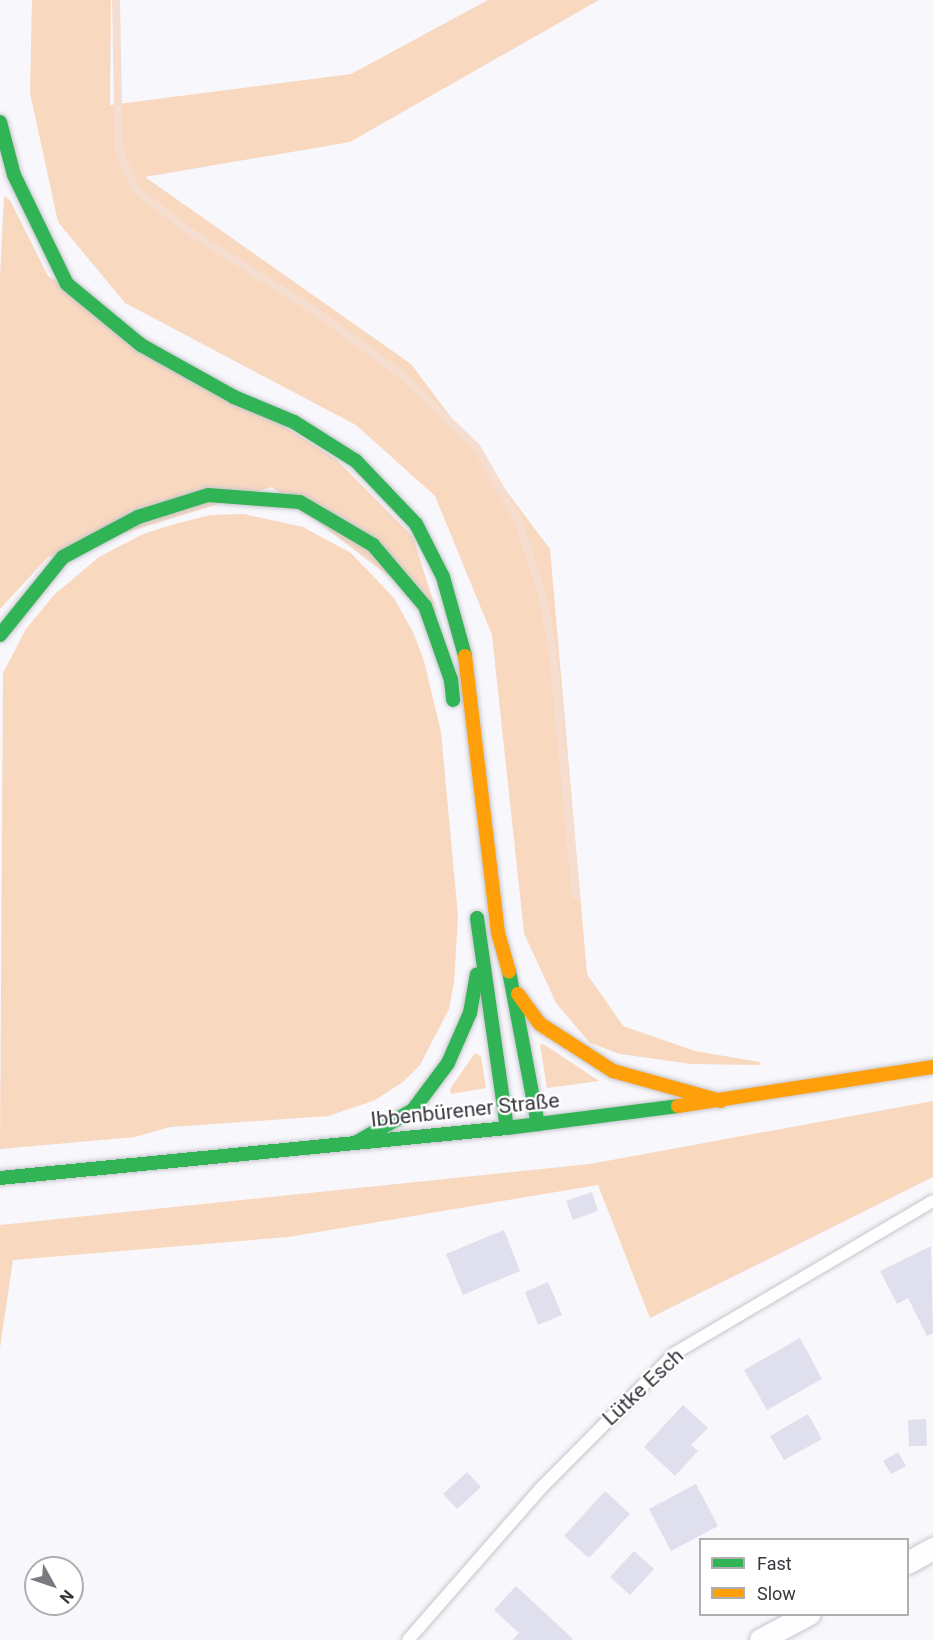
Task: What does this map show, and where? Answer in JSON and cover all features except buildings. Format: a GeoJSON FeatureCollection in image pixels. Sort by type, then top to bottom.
{"type":"FeatureCollection","features":[{"type":"Feature","properties":{"kind":"main road"},"geometry":{"type":"LineString","coordinates":[[0,122],[14,175],[67,284],[141,345],[234,396],[294,422],[356,460],[416,524],[443,577],[463,640],[498,933],[515,990],[538,1124]]}},
{"type":"Feature","properties":{"kind":"main road"},"geometry":{"type":"LineString","coordinates":[[0,635],[63,557],[138,517],[208,495],[300,502],[373,545],[425,606],[451,680],[455,716]]}},
{"type":"Feature","properties":{"kind":"main road"},"geometry":{"type":"LineString","coordinates":[[476,905],[507,1128]]}},
{"type":"Feature","properties":{"kind":"main road"},"geometry":{"type":"LineString","coordinates":[[355,1143],[413,1110],[448,1063],[470,1013],[481,952]]}},
{"type":"Feature","properties":{"kind":"main road"},"geometry":{"type":"LineString","coordinates":[[515,990],[540,1024],[613,1071],[721,1101]]}},
{"type":"Feature","properties":{"kind":"main road","name":"Ibbenbürener Straße"},"geometry":{"type":"LineString","coordinates":[[0,1178],[507,1128],[721,1101],[933,1067]]}},
{"type":"Feature","properties":{"kind":"street"},"geometry":{"type":"LineString","coordinates":[[909,1562],[933,1549]]}},
{"type":"Feature","properties":{"kind":"street"},"geometry":{"type":"LineString","coordinates":[[761,1640],[806,1616]]}},
{"type":"Feature","properties":{"kind":"lane","name":"Lütke Esch"},"geometry":{"type":"LineString","coordinates":[[408,1640],[541,1488],[675,1353],[933,1201]]}},
{"type":"Feature","properties":{"kind":"shaded area"},"geometry":{"type":"Polygon","coordinates":[[[32,0],[111,0],[110,105],[351,74],[488,0],[599,0],[350,142],[145,177],[411,364],[550,549],[587,974],[623,1026],[695,1051],[760,1062],[759,1065],[692,1064],[620,1054],[590,1043],[556,1003],[524,933],[492,635],[435,496],[356,425],[125,303],[58,222],[30,93],[32,0]]]}},
{"type":"Feature","properties":{"kind":"shaded area"},"geometry":{"type":"Polygon","coordinates":[[[4,196],[10,200],[48,276],[337,460],[413,537],[437,613],[272,487],[48,557],[0,609],[0,277],[4,196]]]}},
{"type":"Feature","properties":{"kind":"shaded area"},"geometry":{"type":"Polygon","coordinates":[[[244,514],[303,527],[351,553],[394,598],[413,632],[424,661],[441,732],[458,916],[454,983],[449,1009],[420,1065],[403,1082],[375,1100],[329,1116],[170,1127],[135,1137],[0,1149],[3,673],[26,629],[54,595],[99,557],[143,534],[175,524],[210,515],[244,514]]]}},
{"type":"Feature","properties":{"kind":"shaded area"},"geometry":{"type":"Polygon","coordinates":[[[540,1044],[545,1045],[599,1081],[547,1088],[540,1044]]]}},
{"type":"Feature","properties":{"kind":"shaded area"},"geometry":{"type":"Polygon","coordinates":[[[475,1053],[481,1056],[486,1088],[451,1094],[450,1089],[475,1053]]]}},
{"type":"Feature","properties":{"kind":"shaded area"},"geometry":{"type":"Polygon","coordinates":[[[933,1101],[933,1177],[650,1318],[598,1185],[288,1237],[13,1260],[0,1348],[0,1225],[590,1164],[933,1101]]]}},
{"type":"Feature","properties":{"kind":"waterway"},"geometry":{"type":"LineString","coordinates":[[116,0],[119,150],[136,190],[192,233],[315,311],[401,374],[477,448],[518,520],[543,597],[553,653],[576,895]]}},
{"type":"Feature","properties":{"kind":"traffic: fast"},"geometry":{"type":"LineString","coordinates":[[0,122],[14,175],[67,284],[141,345],[234,397],[294,422],[356,461],[416,524],[443,577],[465,656]]}},
{"type":"Feature","properties":{"kind":"traffic: fast"},"geometry":{"type":"LineString","coordinates":[[0,635],[63,557],[138,517],[208,495],[300,502],[373,545],[425,606],[451,680],[453,700]]}},
{"type":"Feature","properties":{"kind":"traffic: fast"},"geometry":{"type":"LineString","coordinates":[[477,918],[507,1128]]}},
{"type":"Feature","properties":{"kind":"traffic: fast"},"geometry":{"type":"LineString","coordinates":[[509,971],[538,1124]]}},
{"type":"Feature","properties":{"kind":"traffic: fast"},"geometry":{"type":"LineString","coordinates":[[355,1143],[413,1110],[448,1063],[470,1013],[477,975]]}},
{"type":"Feature","properties":{"kind":"traffic: fast"},"geometry":{"type":"LineString","coordinates":[[0,1178],[507,1128],[678,1106]]}},
{"type":"Feature","properties":{"kind":"traffic: slow"},"geometry":{"type":"LineString","coordinates":[[465,656],[498,933],[509,971]]}},
{"type":"Feature","properties":{"kind":"traffic: slow"},"geometry":{"type":"LineString","coordinates":[[518,994],[540,1024],[613,1071],[721,1101]]}},
{"type":"Feature","properties":{"kind":"traffic: slow"},"geometry":{"type":"LineString","coordinates":[[678,1106],[933,1067]]}}]}
